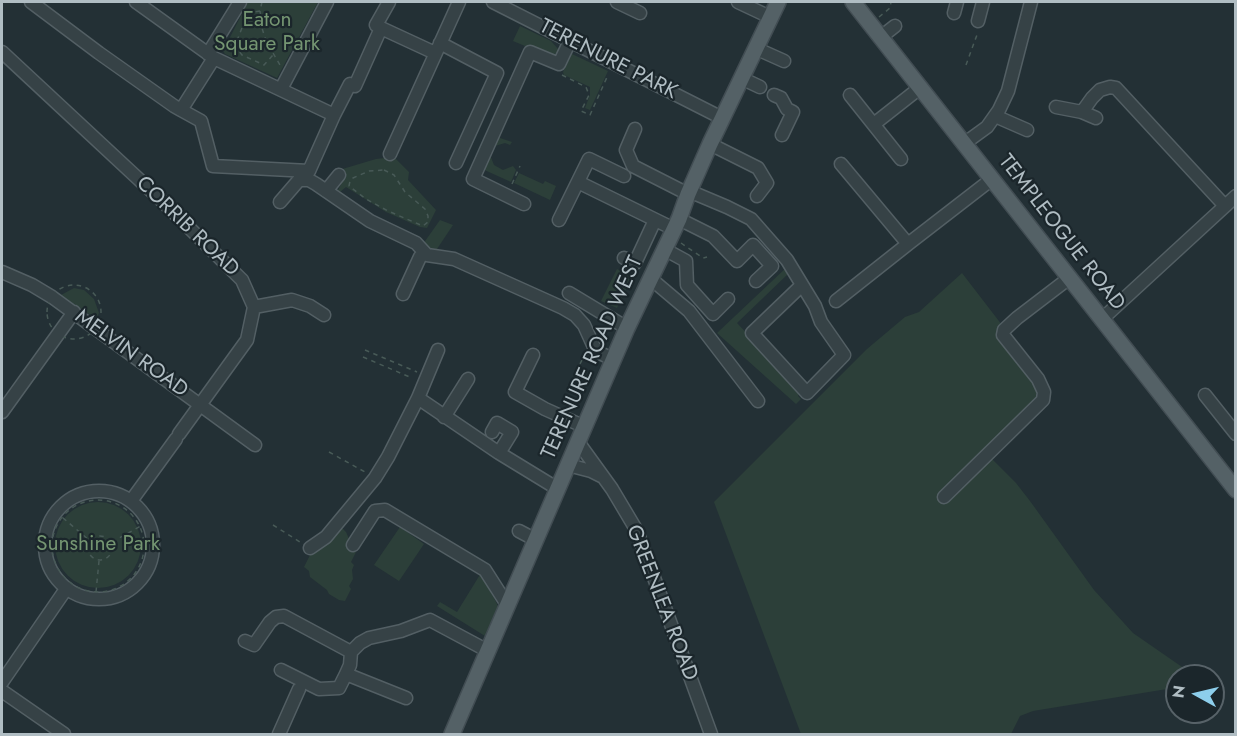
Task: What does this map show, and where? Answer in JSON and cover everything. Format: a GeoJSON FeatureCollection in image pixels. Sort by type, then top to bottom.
{"type":"FeatureCollection","features":[{"type":"Feature","properties":{"kind":"main road","name":"TERENURE ROAD WEST"},"geometry":{"type":"LineString","coordinates":[[452,735],[627,328],[673,234],[710,144],[778,2]]}},
{"type":"Feature","properties":{"kind":"main road","name":"TEMPLEOGUE ROAD"},"geometry":{"type":"LineString","coordinates":[[853,2],[965,143],[1068,279],[1236,490]]}},
{"type":"Feature","properties":{"kind":"street"},"geometry":{"type":"LineString","coordinates":[[31,2],[99,53],[181,110],[201,121],[213,166],[309,171],[334,115],[350,84],[354,86],[381,28]]}},
{"type":"Feature","properties":{"kind":"street"},"geometry":{"type":"LineString","coordinates":[[136,2],[151,6],[211,56],[334,115]]}},
{"type":"Feature","properties":{"kind":"street"},"geometry":{"type":"LineString","coordinates":[[181,110],[240,2]]}},
{"type":"Feature","properties":{"kind":"street"},"geometry":{"type":"LineString","coordinates":[[281,89],[327,2]]}},
{"type":"Feature","properties":{"kind":"street"},"geometry":{"type":"LineString","coordinates":[[388,2],[376,26],[438,48],[496,73],[456,163]]}},
{"type":"Feature","properties":{"kind":"street"},"geometry":{"type":"LineString","coordinates":[[390,154],[459,2]]}},
{"type":"Feature","properties":{"kind":"street","name":"TERENURE PARK"},"geometry":{"type":"LineString","coordinates":[[493,2],[722,118]]}},
{"type":"Feature","properties":{"kind":"street"},"geometry":{"type":"LineString","coordinates":[[617,2],[640,13]]}},
{"type":"Feature","properties":{"kind":"street"},"geometry":{"type":"LineString","coordinates":[[738,2],[771,17]]}},
{"type":"Feature","properties":{"kind":"street"},"geometry":{"type":"LineString","coordinates":[[978,21],[983,2]]}},
{"type":"Feature","properties":{"kind":"street"},"geometry":{"type":"LineString","coordinates":[[965,143],[987,127],[1008,91],[1031,2]]}},
{"type":"Feature","properties":{"kind":"street"},"geometry":{"type":"LineString","coordinates":[[881,37],[895,26]]}},
{"type":"Feature","properties":{"kind":"street"},"geometry":{"type":"LineString","coordinates":[[524,204],[472,179],[530,52],[559,64],[570,41]]}},
{"type":"Feature","properties":{"kind":"street"},"geometry":{"type":"LineString","coordinates":[[755,48],[784,61]]}},
{"type":"Feature","properties":{"kind":"street","name":"CORRIB ROAD"},"geometry":{"type":"LineString","coordinates":[[2,52],[160,199],[242,280],[254,307]]}},
{"type":"Feature","properties":{"kind":"street"},"geometry":{"type":"LineString","coordinates":[[741,78],[760,87]]}},
{"type":"Feature","properties":{"kind":"street"},"geometry":{"type":"LineString","coordinates":[[874,124],[921,87]]}},
{"type":"Feature","properties":{"kind":"street"},"geometry":{"type":"LineString","coordinates":[[1082,112],[1100,90],[1116,88],[1225,206]]}},
{"type":"Feature","properties":{"kind":"street"},"geometry":{"type":"LineString","coordinates":[[774,94],[781,98],[787,109],[793,112],[782,135]]}},
{"type":"Feature","properties":{"kind":"street"},"geometry":{"type":"LineString","coordinates":[[850,95],[901,159]]}},
{"type":"Feature","properties":{"kind":"street"},"geometry":{"type":"LineString","coordinates":[[1056,107],[1096,117]]}},
{"type":"Feature","properties":{"kind":"street"},"geometry":{"type":"LineString","coordinates":[[995,116],[1027,130]]}},
{"type":"Feature","properties":{"kind":"street"},"geometry":{"type":"LineString","coordinates":[[635,129],[626,150],[633,166],[688,193],[751,219],[787,260],[802,285],[820,315],[821,322],[844,355],[807,393],[752,333],[802,285]]}},
{"type":"Feature","properties":{"kind":"street"},"geometry":{"type":"LineString","coordinates":[[710,144],[758,168],[767,183],[757,196]]}},
{"type":"Feature","properties":{"kind":"street"},"geometry":{"type":"LineString","coordinates":[[559,220],[589,159],[624,176]]}},
{"type":"Feature","properties":{"kind":"street"},"geometry":{"type":"LineString","coordinates":[[841,164],[908,243]]}},
{"type":"Feature","properties":{"kind":"street"},"geometry":{"type":"LineString","coordinates":[[326,191],[339,175]]}},
{"type":"Feature","properties":{"kind":"street"},"geometry":{"type":"LineString","coordinates":[[280,202],[299,180],[309,180],[370,221],[416,243],[432,257],[454,259],[575,315],[584,325],[594,347],[614,360]]}},
{"type":"Feature","properties":{"kind":"street"},"geometry":{"type":"LineString","coordinates":[[836,301],[992,180]]}},
{"type":"Feature","properties":{"kind":"street"},"geometry":{"type":"LineString","coordinates":[[578,182],[655,220],[673,234],[687,261],[687,285],[713,314],[728,299]]}},
{"type":"Feature","properties":{"kind":"street"},"geometry":{"type":"LineString","coordinates":[[1101,320],[1236,196]]}},
{"type":"Feature","properties":{"kind":"street"},"geometry":{"type":"LineString","coordinates":[[624,258],[635,263],[655,220]]}},
{"type":"Feature","properties":{"kind":"street"},"geometry":{"type":"LineString","coordinates":[[673,234],[713,236],[737,261],[753,245],[772,266],[756,281]]}},
{"type":"Feature","properties":{"kind":"street"},"geometry":{"type":"LineString","coordinates":[[403,294],[424,252]]}},
{"type":"Feature","properties":{"kind":"street","name":"MELVIN ROAD"},"geometry":{"type":"LineString","coordinates":[[2,272],[32,285],[74,312],[255,445]]}},
{"type":"Feature","properties":{"kind":"street"},"geometry":{"type":"LineString","coordinates":[[650,278],[689,311],[758,401]]}},
{"type":"Feature","properties":{"kind":"street"},"geometry":{"type":"LineString","coordinates":[[944,497],[1043,400],[1044,392],[1038,379],[1003,335],[1004,330],[1068,279]]}},
{"type":"Feature","properties":{"kind":"street"},"geometry":{"type":"LineString","coordinates":[[569,293],[627,328]]}},
{"type":"Feature","properties":{"kind":"street"},"geometry":{"type":"LineString","coordinates":[[131,501],[247,340],[254,307],[292,300],[310,306],[324,315]]}},
{"type":"Feature","properties":{"kind":"street"},"geometry":{"type":"LineString","coordinates":[[2,412],[6,396],[74,312]]}},
{"type":"Feature","properties":{"kind":"street"},"geometry":{"type":"LineString","coordinates":[[310,548],[326,537],[375,478],[418,398],[438,350]]}},
{"type":"Feature","properties":{"kind":"street"},"geometry":{"type":"LineString","coordinates":[[533,355],[515,393],[545,410],[585,427]]}},
{"type":"Feature","properties":{"kind":"street"},"geometry":{"type":"LineString","coordinates":[[444,417],[468,379]]}},
{"type":"Feature","properties":{"kind":"street"},"geometry":{"type":"LineString","coordinates":[[1205,395],[1236,434]]}},
{"type":"Feature","properties":{"kind":"street"},"geometry":{"type":"LineString","coordinates":[[418,398],[499,453],[558,489]]}},
{"type":"Feature","properties":{"kind":"street"},"geometry":{"type":"LineString","coordinates":[[492,432],[497,423],[512,432],[499,453]]}},
{"type":"Feature","properties":{"kind":"street","name":"GREENLEA ROAD"},"geometry":{"type":"LineString","coordinates":[[578,442],[612,489],[637,531],[711,735]]}},
{"type":"Feature","properties":{"kind":"street"},"geometry":{"type":"LineString","coordinates":[[568,465],[591,471],[602,477]]}},
{"type":"Feature","properties":{"kind":"street"},"geometry":{"type":"LineString","coordinates":[[95,490],[114,492],[131,501],[141,510],[144,524],[154,546],[152,560],[139,583],[117,597],[104,600],[84,598],[66,589],[53,576],[45,558],[44,539],[50,521],[59,515],[61,506],[76,495],[95,490]]}},
{"type":"Feature","properties":{"kind":"street"},"geometry":{"type":"LineString","coordinates":[[353,545],[375,511],[385,510],[485,570],[508,606]]}},
{"type":"Feature","properties":{"kind":"street"},"geometry":{"type":"LineString","coordinates":[[519,531],[536,540]]}},
{"type":"Feature","properties":{"kind":"street"},"geometry":{"type":"LineString","coordinates":[[2,682],[66,589]]}},
{"type":"Feature","properties":{"kind":"street"},"geometry":{"type":"LineString","coordinates":[[418,611],[430,620],[488,651]]}},
{"type":"Feature","properties":{"kind":"street"},"geometry":{"type":"LineString","coordinates":[[245,641],[254,645],[270,622],[276,617],[284,616],[351,652]]}},
{"type":"Feature","properties":{"kind":"street"},"geometry":{"type":"LineString","coordinates":[[281,670],[320,689],[339,688],[350,665],[351,652],[360,644],[369,638],[401,631],[430,620]]}},
{"type":"Feature","properties":{"kind":"street"},"geometry":{"type":"LineString","coordinates":[[346,674],[406,698]]}},
{"type":"Feature","properties":{"kind":"street"},"geometry":{"type":"LineString","coordinates":[[279,735],[298,689]]}},
{"type":"Feature","properties":{"kind":"street"},"geometry":{"type":"LineString","coordinates":[[2,691],[64,735]]}},
{"type":"Feature","properties":{"kind":"path"},"geometry":{"type":"LineString","coordinates":[[262,2],[260,11],[266,41],[278,63],[284,68]]}},
{"type":"Feature","properties":{"kind":"path"},"geometry":{"type":"LineString","coordinates":[[870,24],[890,8],[891,2]]}},
{"type":"Feature","properties":{"kind":"path"},"geometry":{"type":"LineString","coordinates":[[260,11],[253,12],[246,20],[235,46],[243,55],[264,65],[273,55]]}},
{"type":"Feature","properties":{"kind":"path"},"geometry":{"type":"LineString","coordinates":[[966,65],[981,23],[978,21]]}},
{"type":"Feature","properties":{"kind":"path"},"geometry":{"type":"LineString","coordinates":[[560,74],[586,87],[589,95],[581,111],[590,115],[614,63]]}},
{"type":"Feature","properties":{"kind":"path"},"geometry":{"type":"LineString","coordinates":[[506,195],[520,166]]}},
{"type":"Feature","properties":{"kind":"path"},"geometry":{"type":"LineString","coordinates":[[369,171],[389,171],[405,192],[425,209],[428,222],[423,226],[387,211],[353,190],[349,186],[353,178],[369,171]]}},
{"type":"Feature","properties":{"kind":"path"},"geometry":{"type":"LineString","coordinates":[[673,234],[703,258],[707,257]]}},
{"type":"Feature","properties":{"kind":"path"},"geometry":{"type":"LineString","coordinates":[[576,372],[587,348],[594,347]]}},
{"type":"Feature","properties":{"kind":"path"},"geometry":{"type":"LineString","coordinates":[[366,350],[426,380]]}},
{"type":"Feature","properties":{"kind":"path"},"geometry":{"type":"LineString","coordinates":[[363,357],[426,380]]}},
{"type":"Feature","properties":{"kind":"path"},"geometry":{"type":"LineString","coordinates":[[329,452],[375,478]]}},
{"type":"Feature","properties":{"kind":"path"},"geometry":{"type":"LineString","coordinates":[[103,500],[125,509],[144,524],[141,561],[136,571],[119,587],[96,592],[75,586],[59,570],[52,549],[52,538],[59,515],[80,503],[103,500]]}},
{"type":"Feature","properties":{"kind":"path"},"geometry":{"type":"LineString","coordinates":[[59,515],[90,541]]}},
{"type":"Feature","properties":{"kind":"path"},"geometry":{"type":"LineString","coordinates":[[112,543],[144,524]]}},
{"type":"Feature","properties":{"kind":"path"},"geometry":{"type":"LineString","coordinates":[[273,525],[310,548]]}},
{"type":"Feature","properties":{"kind":"path"},"geometry":{"type":"LineString","coordinates":[[100,535],[108,538],[113,549],[109,556],[100,560],[94,558],[89,553],[90,541],[100,535]]}},
{"type":"Feature","properties":{"kind":"path"},"geometry":{"type":"LineString","coordinates":[[96,592],[100,560]]}},
{"type":"Feature","properties":{"kind":"green space","name":"Eaton Square Park"},"geometry":{"type":"Polygon","coordinates":[[[248,2],[318,2],[277,78],[223,51],[248,2]]]}},
{"type":"Feature","properties":{"kind":"green space"},"geometry":{"type":"Polygon","coordinates":[[[520,26],[551,41],[559,50],[557,53],[549,56],[513,41],[520,26]]]}},
{"type":"Feature","properties":{"kind":"green space"},"geometry":{"type":"Polygon","coordinates":[[[572,54],[608,71],[590,110],[585,108],[590,95],[590,87],[564,75],[563,72],[572,54]]]}},
{"type":"Feature","properties":{"kind":"green space"},"geometry":{"type":"Polygon","coordinates":[[[499,135],[500,138],[512,142],[510,145],[505,143],[495,146],[490,155],[494,165],[503,170],[513,166],[516,170],[511,182],[480,168],[482,164],[487,163],[484,156],[499,135]]]}},
{"type":"Feature","properties":{"kind":"green space"},"geometry":{"type":"Polygon","coordinates":[[[394,157],[409,172],[408,180],[436,210],[427,228],[386,212],[346,187],[340,192],[338,190],[345,177],[339,170],[376,159],[394,157]]]}},
{"type":"Feature","properties":{"kind":"green space"},"geometry":{"type":"Polygon","coordinates":[[[519,173],[543,184],[545,181],[556,186],[550,200],[514,183],[519,173]]]}},
{"type":"Feature","properties":{"kind":"green space"},"geometry":{"type":"Polygon","coordinates":[[[440,220],[453,225],[435,252],[423,244],[440,220]]]}},
{"type":"Feature","properties":{"kind":"green space"},"geometry":{"type":"Polygon","coordinates":[[[788,266],[788,274],[737,323],[794,383],[800,392],[798,396],[801,399],[796,404],[717,333],[788,266]]]}},
{"type":"Feature","properties":{"kind":"green space"},"geometry":{"type":"Polygon","coordinates":[[[617,269],[632,277],[617,308],[601,301],[617,269]]]}},
{"type":"Feature","properties":{"kind":"green space"},"geometry":{"type":"Polygon","coordinates":[[[962,273],[1002,325],[998,330],[998,339],[1039,389],[1038,399],[984,451],[1016,483],[1094,590],[1133,633],[1178,664],[1165,664],[1165,689],[1033,711],[1020,716],[1011,734],[801,734],[714,502],[867,349],[905,317],[919,312],[962,273]]]}},
{"type":"Feature","properties":{"kind":"green space"},"geometry":{"type":"Polygon","coordinates":[[[74,288],[84,290],[94,299],[99,313],[96,319],[61,295],[74,288]]]}},
{"type":"Feature","properties":{"kind":"green space","name":"Sunshine Park"},"geometry":{"type":"Polygon","coordinates":[[[98,502],[122,509],[134,521],[141,545],[134,569],[122,581],[98,588],[74,581],[62,569],[55,545],[62,521],[74,509],[98,502]]]}},
{"type":"Feature","properties":{"kind":"green space"},"geometry":{"type":"Polygon","coordinates":[[[400,527],[424,544],[399,581],[374,565],[400,527]]]}},
{"type":"Feature","properties":{"kind":"green space"},"geometry":{"type":"Polygon","coordinates":[[[338,529],[346,532],[350,541],[348,546],[356,552],[351,562],[354,565],[353,579],[349,586],[351,589],[345,601],[329,594],[310,577],[309,571],[304,567],[310,555],[323,546],[338,529]]]}},
{"type":"Feature","properties":{"kind":"green space"},"geometry":{"type":"Polygon","coordinates":[[[481,573],[498,606],[485,636],[437,606],[440,602],[457,612],[481,573]]]}}]}
